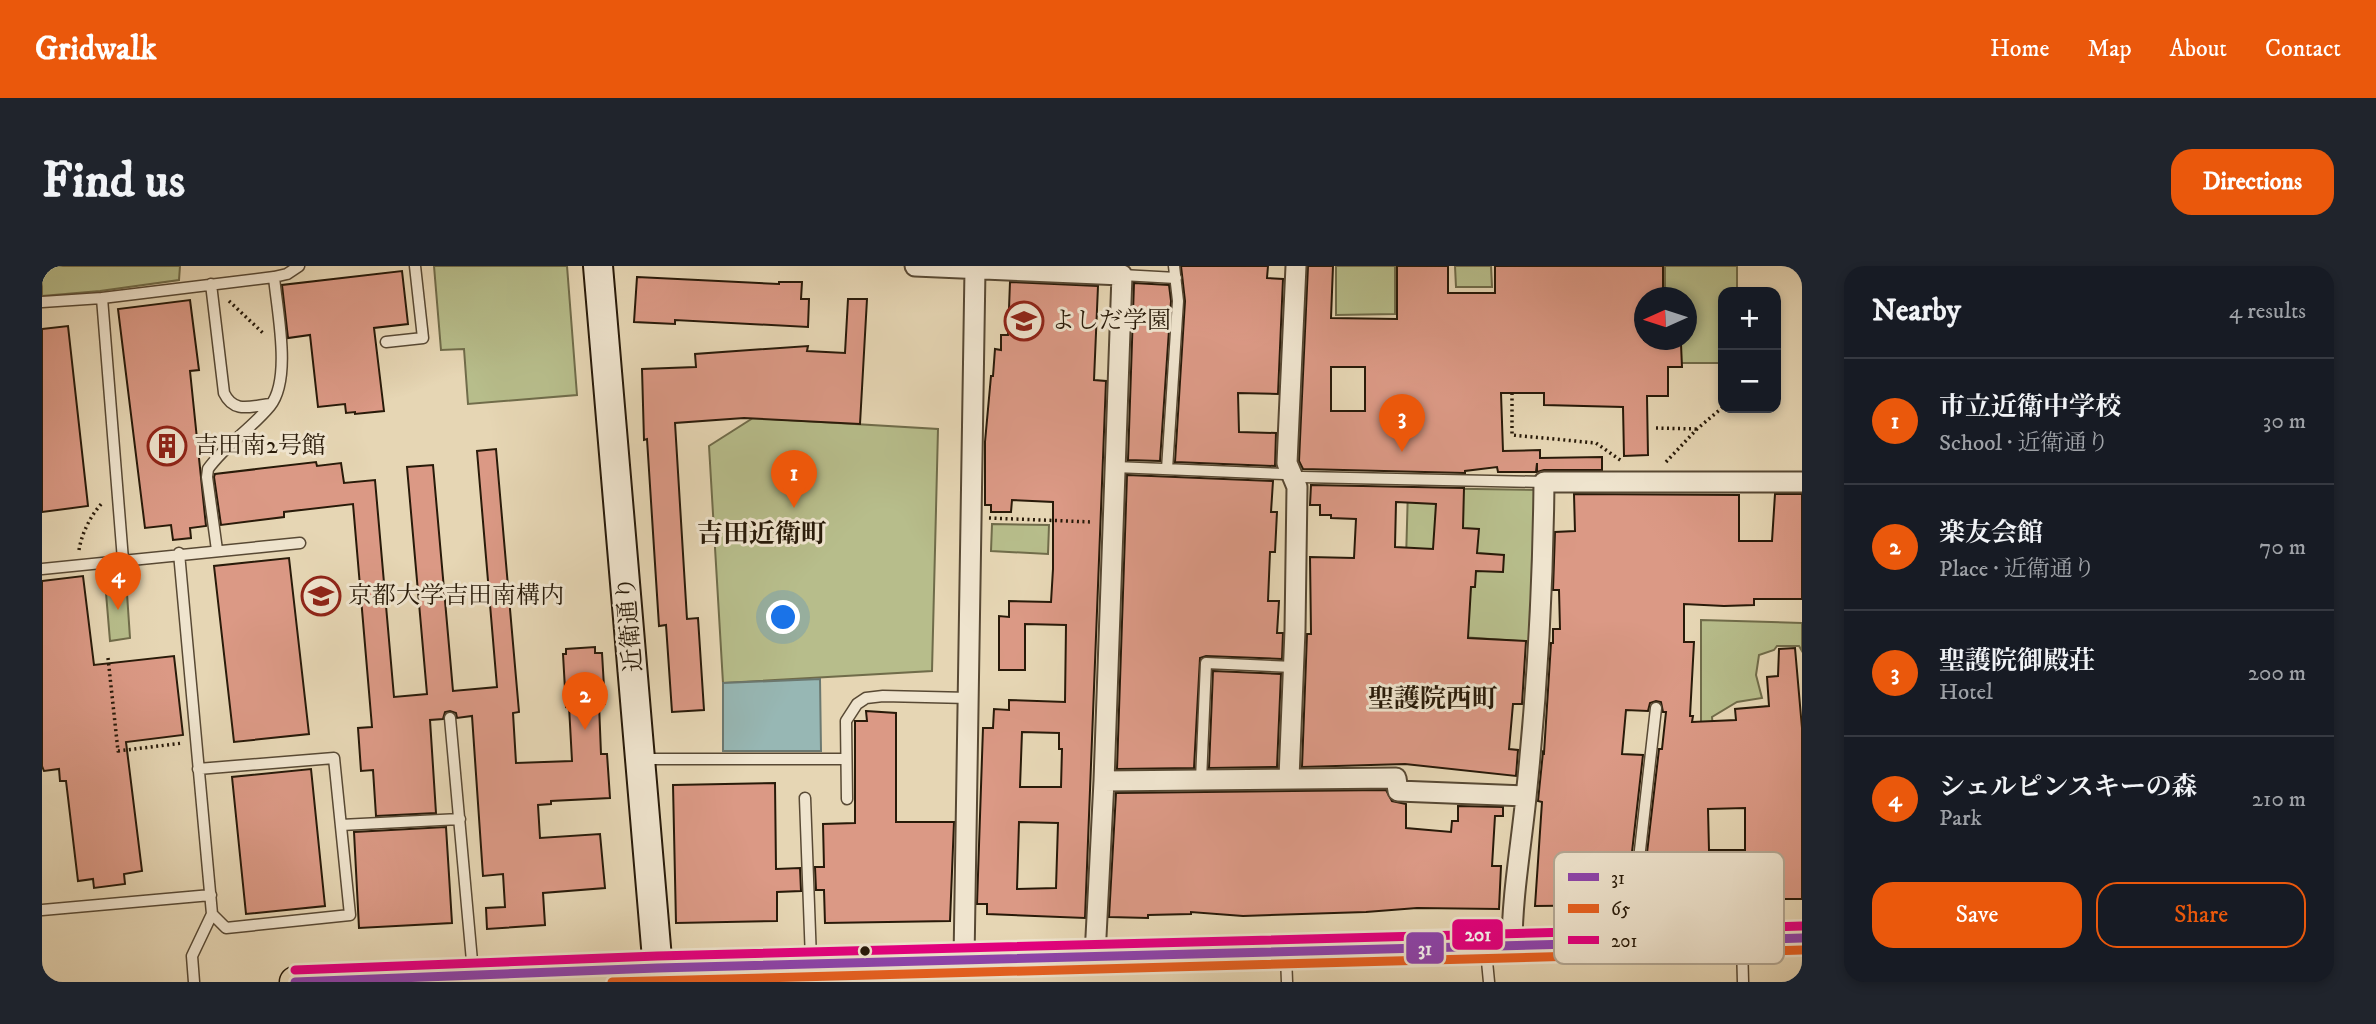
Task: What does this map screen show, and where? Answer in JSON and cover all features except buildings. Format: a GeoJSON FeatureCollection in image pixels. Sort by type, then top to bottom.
{"type":"FeatureCollection","features":[{"type":"Feature","properties":{"kind":"main road"},"geometry":{"type":"LineString","coordinates":[[1784,939],[1802,938]]}},
{"type":"Feature","properties":{"kind":"main road"},"geometry":{"type":"LineString","coordinates":[[295,982],[658,975],[811,964],[1554,945]]}},
{"type":"Feature","properties":{"kind":"street","name":"近衛通り"},"geometry":{"type":"LineString","coordinates":[[598,266],[642,759],[658,975]]}},
{"type":"Feature","properties":{"kind":"street"},"geometry":{"type":"LineString","coordinates":[[915,266],[1036,269],[1122,275],[1095,956]]}},
{"type":"Feature","properties":{"kind":"street"},"geometry":{"type":"LineString","coordinates":[[1289,779],[1297,487],[1287,463],[1296,266]]}},
{"type":"Feature","properties":{"kind":"street"},"geometry":{"type":"LineString","coordinates":[[964,960],[975,269]]}},
{"type":"Feature","properties":{"kind":"street"},"geometry":{"type":"LineString","coordinates":[[1499,946],[1512,914],[1526,796],[1543,557],[1544,482],[1802,482]]}},
{"type":"Feature","properties":{"kind":"street"},"geometry":{"type":"LineString","coordinates":[[1104,781],[1396,778],[1398,790],[1526,796]]}},
{"type":"Feature","properties":{"kind":"lane"},"geometry":{"type":"LineString","coordinates":[[42,302],[102,298],[274,277],[299,267],[310,266]]}},
{"type":"Feature","properties":{"kind":"lane"},"geometry":{"type":"LineString","coordinates":[[387,342],[423,338],[415,266]]}},
{"type":"Feature","properties":{"kind":"lane"},"geometry":{"type":"LineString","coordinates":[[1167,469],[1178,301],[1174,266]]}},
{"type":"Feature","properties":{"kind":"lane"},"geometry":{"type":"LineString","coordinates":[[1122,275],[1176,278]]}},
{"type":"Feature","properties":{"kind":"lane"},"geometry":{"type":"LineString","coordinates":[[217,550],[208,469],[271,404],[281,384],[281,350],[274,277]]}},
{"type":"Feature","properties":{"kind":"lane"},"geometry":{"type":"LineString","coordinates":[[211,284],[224,393],[229,403],[236,407],[271,404]]}},
{"type":"Feature","properties":{"kind":"lane"},"geometry":{"type":"LineString","coordinates":[[102,298],[122,560]]}},
{"type":"Feature","properties":{"kind":"lane"},"geometry":{"type":"LineString","coordinates":[[1115,467],[1544,482]]}},
{"type":"Feature","properties":{"kind":"lane"},"geometry":{"type":"LineString","coordinates":[[42,569],[179,553],[300,543]]}},
{"type":"Feature","properties":{"kind":"lane"},"geometry":{"type":"LineString","coordinates":[[179,553],[212,914],[192,956],[194,982]]}},
{"type":"Feature","properties":{"kind":"lane"},"geometry":{"type":"LineString","coordinates":[[1201,780],[1206,663],[1294,667]]}},
{"type":"Feature","properties":{"kind":"lane"},"geometry":{"type":"LineString","coordinates":[[847,799],[846,721],[857,704],[866,698],[883,696],[969,698]]}},
{"type":"Feature","properties":{"kind":"lane"},"geometry":{"type":"LineString","coordinates":[[1640,852],[1656,708]]}},
{"type":"Feature","properties":{"kind":"lane"},"geometry":{"type":"LineString","coordinates":[[450,718],[460,819],[456,977]]}},
{"type":"Feature","properties":{"kind":"lane"},"geometry":{"type":"LineString","coordinates":[[198,769],[334,758],[351,915],[226,928],[212,914]]}},
{"type":"Feature","properties":{"kind":"lane"},"geometry":{"type":"LineString","coordinates":[[642,759],[846,759]]}},
{"type":"Feature","properties":{"kind":"lane"},"geometry":{"type":"LineString","coordinates":[[805,798],[811,964]]}},
{"type":"Feature","properties":{"kind":"lane"},"geometry":{"type":"LineString","coordinates":[[341,825],[460,819]]}},
{"type":"Feature","properties":{"kind":"lane"},"geometry":{"type":"LineString","coordinates":[[42,910],[211,895]]}},
{"type":"Feature","properties":{"kind":"lane"},"geometry":{"type":"LineString","coordinates":[[1489,982],[1499,946]]}},
{"type":"Feature","properties":{"kind":"lane"},"geometry":{"type":"LineString","coordinates":[[1286,952],[1287,982]]}},
{"type":"Feature","properties":{"kind":"lane"},"geometry":{"type":"LineString","coordinates":[[1743,964],[1743,982]]}},
{"type":"Feature","properties":{"kind":"path"},"geometry":{"type":"LineString","coordinates":[[211,284],[281,350]]}},
{"type":"Feature","properties":{"kind":"path"},"geometry":{"type":"LineString","coordinates":[[1512,393],[1512,435],[1596,443],[1627,465]]}},
{"type":"Feature","properties":{"kind":"path"},"geometry":{"type":"LineString","coordinates":[[1660,464],[1667,462],[1697,429],[1718,411]]}},
{"type":"Feature","properties":{"kind":"path"},"geometry":{"type":"LineString","coordinates":[[1656,428],[1697,429]]}},
{"type":"Feature","properties":{"kind":"path"},"geometry":{"type":"LineString","coordinates":[[78,559],[81,536],[105,500]]}},
{"type":"Feature","properties":{"kind":"path"},"geometry":{"type":"LineString","coordinates":[[971,518],[1113,522]]}},
{"type":"Feature","properties":{"kind":"path"},"geometry":{"type":"LineString","coordinates":[[108,658],[118,751],[195,742]]}},
{"type":"Feature","properties":{"kind":"green space"},"geometry":{"type":"Polygon","coordinates":[[[42,266],[180,266],[179,280],[42,296],[42,266]]]}},
{"type":"Feature","properties":{"kind":"green space"},"geometry":{"type":"Polygon","coordinates":[[[434,266],[567,266],[577,395],[468,404],[464,349],[441,350],[434,266]]]}},
{"type":"Feature","properties":{"kind":"green space"},"geometry":{"type":"Polygon","coordinates":[[[1336,266],[1395,266],[1395,314],[1336,315],[1336,266]]]}},
{"type":"Feature","properties":{"kind":"green space"},"geometry":{"type":"Polygon","coordinates":[[[1455,266],[1491,266],[1492,287],[1456,287],[1455,266]]]}},
{"type":"Feature","properties":{"kind":"green space"},"geometry":{"type":"Polygon","coordinates":[[[1665,266],[1737,266],[1737,287],[1718,287],[1718,363],[1666,363],[1666,350],[1697,350],[1697,287],[1665,287],[1665,266]]]}},
{"type":"Feature","properties":{"kind":"green space"},"geometry":{"type":"Polygon","coordinates":[[[753,418],[938,429],[932,671],[723,683],[709,446],[753,418]]]}},
{"type":"Feature","properties":{"kind":"green space"},"geometry":{"type":"Polygon","coordinates":[[[1408,488],[1539,490],[1533,642],[1404,633],[1408,488]]]}},
{"type":"Feature","properties":{"kind":"green space"},"geometry":{"type":"Polygon","coordinates":[[[992,524],[1049,525],[1048,554],[991,551],[992,524]]]}},
{"type":"Feature","properties":{"kind":"green space"},"geometry":{"type":"Polygon","coordinates":[[[126,579],[130,638],[110,641],[105,581],[126,579]]]}},
{"type":"Feature","properties":{"kind":"green space"},"geometry":{"type":"Polygon","coordinates":[[[1701,620],[1802,623],[1802,651],[1799,646],[1777,646],[1774,650],[1759,655],[1756,675],[1762,698],[1737,702],[1712,717],[1713,728],[1701,722],[1701,620]]]}},
{"type":"Feature","properties":{"kind":"water"},"geometry":{"type":"Polygon","coordinates":[[[820,679],[821,751],[723,751],[723,683],[820,679]]]}},
{"type":"Feature","properties":{"kind":"transit line","name":"201"},"geometry":{"type":"LineString","coordinates":[[1784,926],[1802,926]]}},
{"type":"Feature","properties":{"kind":"transit line","name":"201"},"geometry":{"type":"LineString","coordinates":[[295,970],[657,956],[1554,932]]}},
{"type":"Feature","properties":{"kind":"transit line","name":"31"},"geometry":{"type":"LineString","coordinates":[[1784,938],[1802,938]]}},
{"type":"Feature","properties":{"kind":"transit line","name":"31"},"geometry":{"type":"LineString","coordinates":[[295,982],[657,968],[1554,944]]}},
{"type":"Feature","properties":{"kind":"transit line","name":"65"},"geometry":{"type":"LineString","coordinates":[[1784,950],[1802,950]]}},
{"type":"Feature","properties":{"kind":"transit line","name":"65"},"geometry":{"type":"LineString","coordinates":[[612,982],[1554,957]]}},
{"type":"Feature","properties":{"kind":"place","name":"よしだ学園"},"geometry":{"type":"Point","coordinates":[1024,321]}},
{"type":"Feature","properties":{"kind":"place","name":"吉田南2号館"},"geometry":{"type":"Point","coordinates":[167,446]}},
{"type":"Feature","properties":{"kind":"place","name":"聖護院御殿荘"},"geometry":{"type":"Point","coordinates":[1402,452]}},
{"type":"Feature","properties":{"kind":"place","name":"市立近衛中学校"},"geometry":{"type":"Point","coordinates":[794,508]}},
{"type":"Feature","properties":{"kind":"place","name":"京都大学吉田南構内"},"geometry":{"type":"Point","coordinates":[321,596]}},
{"type":"Feature","properties":{"kind":"place","name":"シェルピンスキーの森"},"geometry":{"type":"Point","coordinates":[118,610]}},
{"type":"Feature","properties":{"kind":"place","name":"楽友会館"},"geometry":{"type":"Point","coordinates":[585,730]}},
{"type":"Feature","properties":{"kind":"district","name":"吉田近衛町"},"geometry":{"type":"Point","coordinates":[762,534]}},
{"type":"Feature","properties":{"kind":"district","name":"聖護院西町"},"geometry":{"type":"Point","coordinates":[1433,699]}}]}
